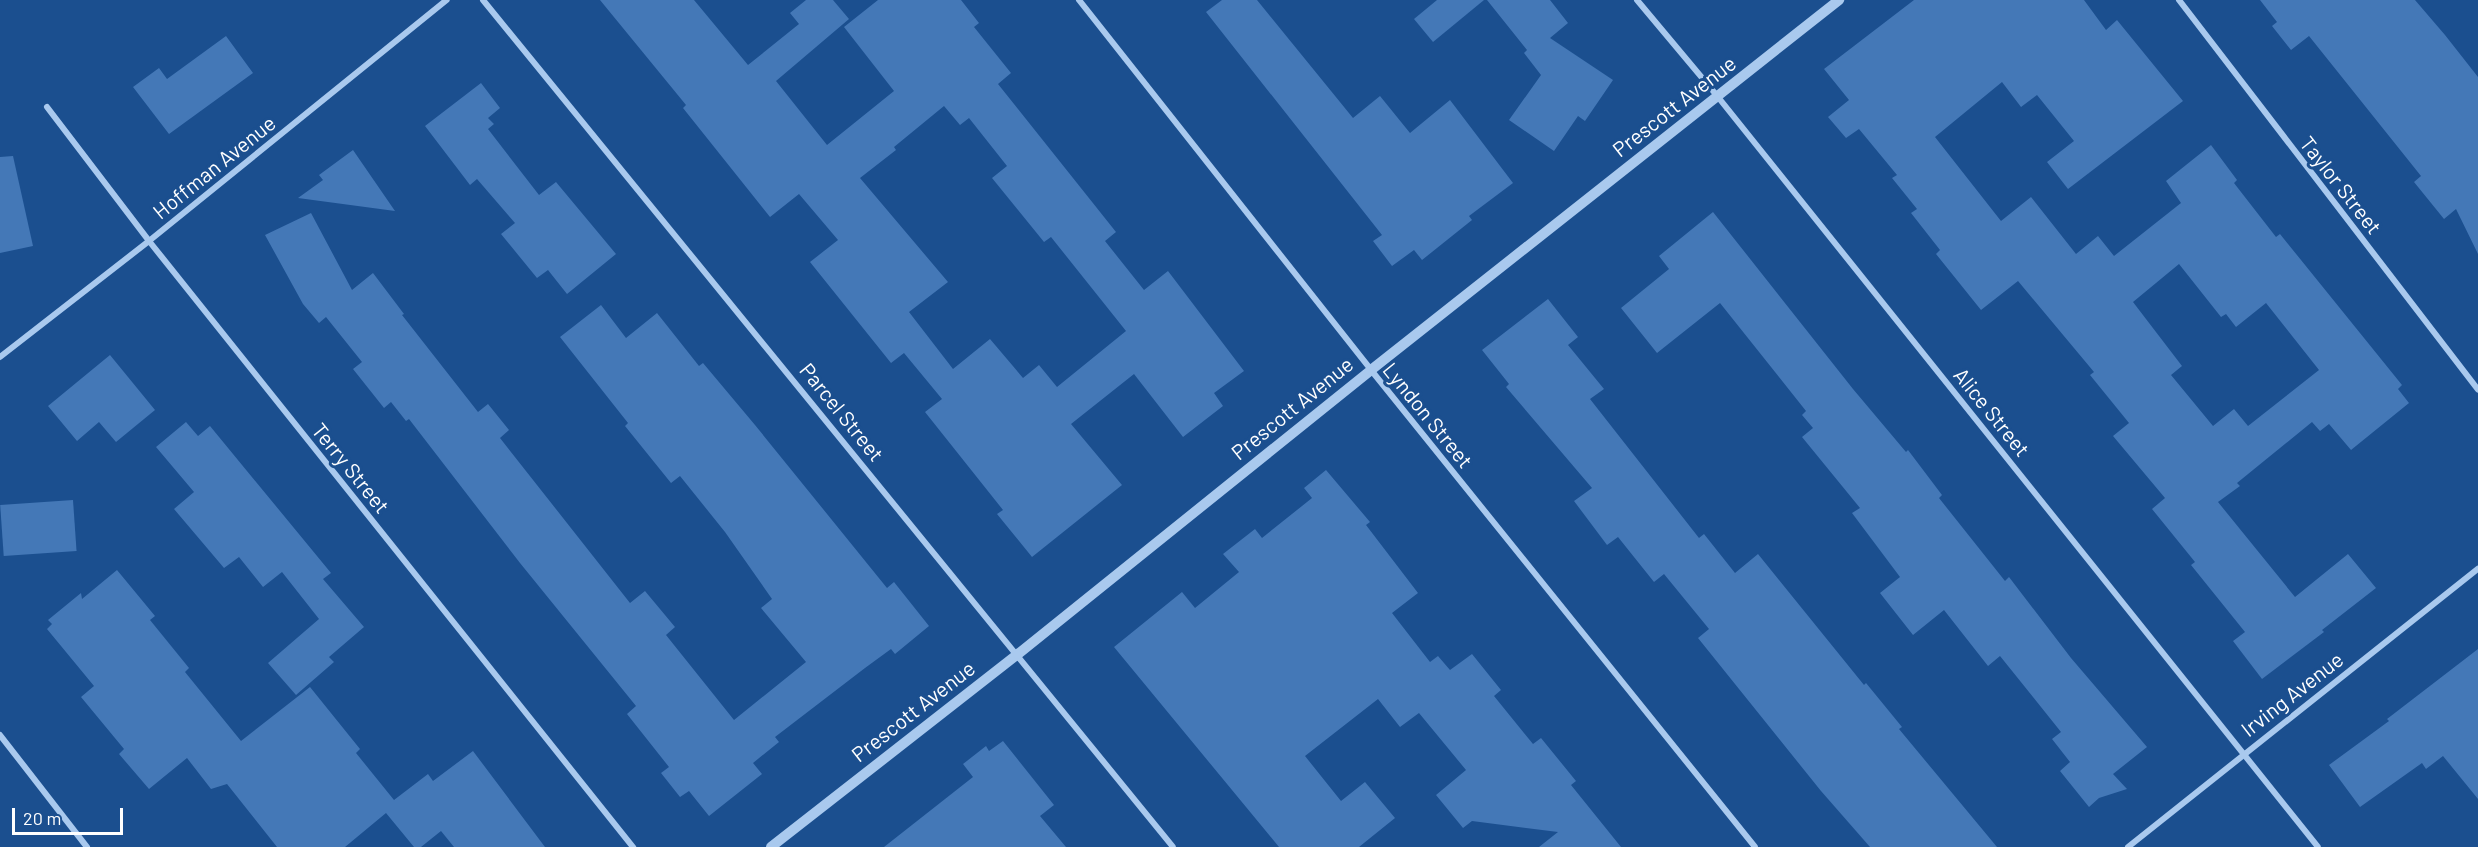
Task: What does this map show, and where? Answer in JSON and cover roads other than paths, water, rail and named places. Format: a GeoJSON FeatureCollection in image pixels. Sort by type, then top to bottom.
{"type":"FeatureCollection","features":[{"type":"Feature","properties":{"kind":"street","name":"Hoffman Avenue"},"geometry":{"type":"LineString","coordinates":[[0,357],[149,241],[447,0]]}},
{"type":"Feature","properties":{"kind":"street","name":"Parcel Street"},"geometry":{"type":"LineString","coordinates":[[483,0],[1173,847]]}},
{"type":"Feature","properties":{"kind":"street","name":"Lyndon Street"},"geometry":{"type":"LineString","coordinates":[[1079,0],[1371,370],[1755,847]]}},
{"type":"Feature","properties":{"kind":"street","name":"Alice Street"},"geometry":{"type":"LineString","coordinates":[[1637,0],[1718,97],[2318,847]]}},
{"type":"Feature","properties":{"kind":"street","name":"Prescott Avenue"},"geometry":{"type":"LineString","coordinates":[[771,847],[1018,654],[1371,370],[1839,0]]}},
{"type":"Feature","properties":{"kind":"street","name":"Taylor Street"},"geometry":{"type":"LineString","coordinates":[[2179,0],[2478,389]]}},
{"type":"Feature","properties":{"kind":"street","name":"Terry Street"},"geometry":{"type":"LineString","coordinates":[[47,107],[149,241],[633,847]]}},
{"type":"Feature","properties":{"kind":"street","name":"Irving Avenue"},"geometry":{"type":"LineString","coordinates":[[2128,847],[2478,568]]}},
{"type":"Feature","properties":{"kind":"street"},"geometry":{"type":"LineString","coordinates":[[0,735],[87,847]]}}]}
